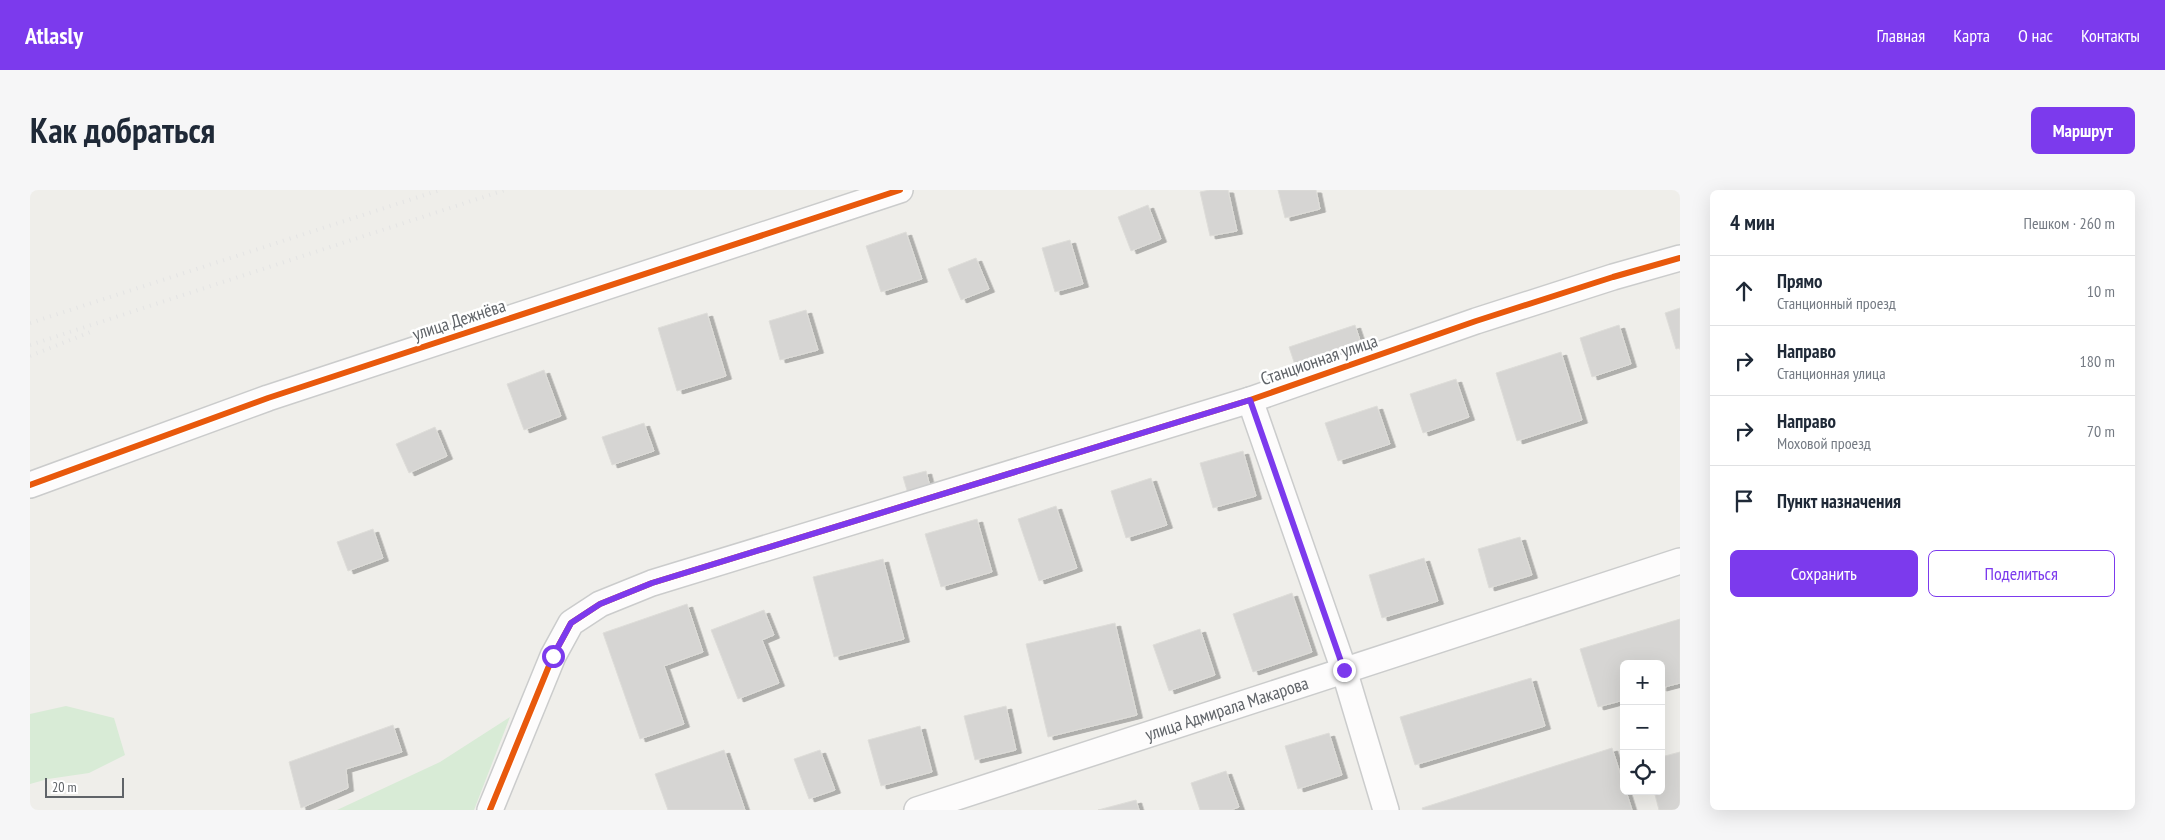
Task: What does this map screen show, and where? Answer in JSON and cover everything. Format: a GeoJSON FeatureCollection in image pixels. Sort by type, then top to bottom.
{"type":"FeatureCollection","features":[{"type":"Feature","properties":{"kind":"street","name":"улица Дежнёва"},"geometry":{"type":"LineString","coordinates":[[30,486],[268,398],[900,190]]}},
{"type":"Feature","properties":{"kind":"street","name":"Станционная улица"},"geometry":{"type":"LineString","coordinates":[[490,810],[553,656],[571,623],[600,604],[652,583],[1250,400],[1476,321],[1613,277],[1680,258]]}},
{"type":"Feature","properties":{"kind":"street"},"geometry":{"type":"LineString","coordinates":[[1250,400],[1344,670],[1386,810]]}},
{"type":"Feature","properties":{"kind":"street","name":"улица Адмирала Макарова"},"geometry":{"type":"LineString","coordinates":[[917,810],[1680,561]]}},
{"type":"Feature","properties":{"kind":"green space"},"geometry":{"type":"Polygon","coordinates":[[[66,706],[114,718],[125,755],[89,773],[48,779],[30,784],[30,714],[66,706]]]}},
{"type":"Feature","properties":{"kind":"green space"},"geometry":{"type":"Polygon","coordinates":[[[510,717],[474,810],[337,810],[440,762],[510,717]]]}},
{"type":"Feature","properties":{"kind":"building"},"geometry":{"type":"Polygon","coordinates":[[[1228,190],[1237,231],[1210,236],[1200,192],[1228,190]]]}},
{"type":"Feature","properties":{"kind":"building"},"geometry":{"type":"Polygon","coordinates":[[[1278,190],[1316,190],[1320,209],[1285,218],[1278,190]]]}},
{"type":"Feature","properties":{"kind":"building"},"geometry":{"type":"Polygon","coordinates":[[[1148,205],[1161,239],[1131,251],[1118,217],[1148,205]]]}},
{"type":"Feature","properties":{"kind":"building"},"geometry":{"type":"Polygon","coordinates":[[[906,232],[922,279],[881,292],[866,246],[906,232]]]}},
{"type":"Feature","properties":{"kind":"building"},"geometry":{"type":"Polygon","coordinates":[[[1070,240],[1083,284],[1055,292],[1042,248],[1070,240]]]}},
{"type":"Feature","properties":{"kind":"building"},"geometry":{"type":"Polygon","coordinates":[[[976,258],[989,289],[961,300],[948,269],[976,258]]]}},
{"type":"Feature","properties":{"kind":"building"},"geometry":{"type":"Polygon","coordinates":[[[1680,308],[1680,348],[1676,349],[1665,313],[1680,308]]]}},
{"type":"Feature","properties":{"kind":"building"},"geometry":{"type":"Polygon","coordinates":[[[806,310],[818,350],[780,360],[769,321],[806,310]]]}},
{"type":"Feature","properties":{"kind":"building"},"geometry":{"type":"Polygon","coordinates":[[[707,313],[726,376],[677,391],[658,328],[707,313]]]}},
{"type":"Feature","properties":{"kind":"building"},"geometry":{"type":"Polygon","coordinates":[[[1355,325],[1362,346],[1296,368],[1289,347],[1355,325]]]}},
{"type":"Feature","properties":{"kind":"building"},"geometry":{"type":"Polygon","coordinates":[[[1619,325],[1631,364],[1592,377],[1580,338],[1619,325]]]}},
{"type":"Feature","properties":{"kind":"building"},"geometry":{"type":"Polygon","coordinates":[[[1561,352],[1582,420],[1517,441],[1496,373],[1561,352]]]}},
{"type":"Feature","properties":{"kind":"building"},"geometry":{"type":"Polygon","coordinates":[[[544,370],[561,416],[524,430],[507,384],[544,370]]]}},
{"type":"Feature","properties":{"kind":"building"},"geometry":{"type":"Polygon","coordinates":[[[1456,379],[1469,417],[1423,433],[1410,394],[1456,379]]]}},
{"type":"Feature","properties":{"kind":"building"},"geometry":{"type":"Polygon","coordinates":[[[1377,406],[1390,444],[1338,461],[1325,423],[1377,406]]]}},
{"type":"Feature","properties":{"kind":"building"},"geometry":{"type":"Polygon","coordinates":[[[644,423],[654,451],[612,465],[602,437],[644,423]]]}},
{"type":"Feature","properties":{"kind":"building"},"geometry":{"type":"Polygon","coordinates":[[[435,427],[447,456],[409,473],[396,444],[435,427]]]}},
{"type":"Feature","properties":{"kind":"building"},"geometry":{"type":"Polygon","coordinates":[[[1243,451],[1256,496],[1213,508],[1200,463],[1243,451]]]}},
{"type":"Feature","properties":{"kind":"building"},"geometry":{"type":"Polygon","coordinates":[[[926,471],[931,490],[909,497],[903,477],[926,471]]]}},
{"type":"Feature","properties":{"kind":"building"},"geometry":{"type":"Polygon","coordinates":[[[1151,478],[1167,525],[1126,538],[1111,491],[1151,478]]]}},
{"type":"Feature","properties":{"kind":"building"},"geometry":{"type":"Polygon","coordinates":[[[1056,506],[1077,568],[1039,581],[1018,519],[1056,506]]]}},
{"type":"Feature","properties":{"kind":"building"},"geometry":{"type":"Polygon","coordinates":[[[977,519],[992,572],[941,587],[925,534],[977,519]]]}},
{"type":"Feature","properties":{"kind":"building"},"geometry":{"type":"Polygon","coordinates":[[[373,529],[383,558],[348,571],[337,542],[373,529]]]}},
{"type":"Feature","properties":{"kind":"building"},"geometry":{"type":"Polygon","coordinates":[[[1520,537],[1532,575],[1489,588],[1478,549],[1520,537]]]}},
{"type":"Feature","properties":{"kind":"building"},"geometry":{"type":"Polygon","coordinates":[[[1424,558],[1438,601],[1382,618],[1369,575],[1424,558]]]}},
{"type":"Feature","properties":{"kind":"building"},"geometry":{"type":"Polygon","coordinates":[[[883,559],[904,639],[834,657],[813,577],[883,559]]]}},
{"type":"Feature","properties":{"kind":"building"},"geometry":{"type":"Polygon","coordinates":[[[1292,593],[1312,652],[1253,672],[1233,614],[1292,593]]]}},
{"type":"Feature","properties":{"kind":"building"},"geometry":{"type":"Polygon","coordinates":[[[687,604],[703,652],[664,666],[684,724],[640,739],[603,633],[687,604]]]}},
{"type":"Feature","properties":{"kind":"building"},"geometry":{"type":"Polygon","coordinates":[[[764,610],[774,635],[762,640],[779,683],[738,699],[711,630],[764,610]]]}},
{"type":"Feature","properties":{"kind":"building"},"geometry":{"type":"Polygon","coordinates":[[[1680,619],[1680,683],[1665,687],[1665,660],[1620,660],[1620,701],[1598,707],[1580,649],[1680,619]]]}},
{"type":"Feature","properties":{"kind":"building"},"geometry":{"type":"Polygon","coordinates":[[[1115,623],[1137,715],[1048,737],[1026,644],[1115,623]]]}},
{"type":"Feature","properties":{"kind":"building"},"geometry":{"type":"Polygon","coordinates":[[[1200,629],[1215,675],[1169,691],[1153,645],[1200,629]]]}},
{"type":"Feature","properties":{"kind":"building"},"geometry":{"type":"Polygon","coordinates":[[[1531,678],[1545,726],[1415,765],[1400,717],[1531,678]]]}},
{"type":"Feature","properties":{"kind":"building"},"geometry":{"type":"Polygon","coordinates":[[[1006,706],[1016,750],[975,760],[964,716],[1006,706]]]}},
{"type":"Feature","properties":{"kind":"building"},"geometry":{"type":"Polygon","coordinates":[[[393,725],[402,752],[346,769],[348,788],[301,808],[289,762],[393,725]]]}},
{"type":"Feature","properties":{"kind":"building"},"geometry":{"type":"Polygon","coordinates":[[[920,726],[932,772],[881,786],[868,740],[920,726]]]}},
{"type":"Feature","properties":{"kind":"building"},"geometry":{"type":"Polygon","coordinates":[[[1329,733],[1342,775],[1298,789],[1285,746],[1329,733]]]}},
{"type":"Feature","properties":{"kind":"building"},"geometry":{"type":"Polygon","coordinates":[[[1612,748],[1620,773],[1620,795],[1627,795],[1632,810],[1423,810],[1422,808],[1612,748]]]}},
{"type":"Feature","properties":{"kind":"building"},"geometry":{"type":"Polygon","coordinates":[[[724,750],[745,810],[668,810],[655,774],[724,750]]]}},
{"type":"Feature","properties":{"kind":"building"},"geometry":{"type":"Polygon","coordinates":[[[820,750],[835,790],[809,799],[794,759],[820,750]]]}},
{"type":"Feature","properties":{"kind":"building"},"geometry":{"type":"Polygon","coordinates":[[[1680,752],[1680,810],[1659,810],[1655,795],[1665,795],[1665,756],[1680,752]]]}},
{"type":"Feature","properties":{"kind":"building"},"geometry":{"type":"Polygon","coordinates":[[[1226,771],[1239,807],[1231,810],[1200,810],[1191,783],[1226,771]]]}},
{"type":"Feature","properties":{"kind":"building"},"geometry":{"type":"Polygon","coordinates":[[[1136,800],[1139,810],[1098,810],[1136,800]]]}},
{"type":"Feature","properties":{"kind":"railway"},"geometry":{"type":"LineString","coordinates":[[30,323],[440,190]]}},
{"type":"Feature","properties":{"kind":"railway"},"geometry":{"type":"LineString","coordinates":[[30,345],[505,190]]}},
{"type":"Feature","properties":{"kind":"railway"},"geometry":{"type":"LineString","coordinates":[[30,356],[93,331]]}},
{"type":"Feature","properties":{"kind":"cycle path"},"geometry":{"type":"LineString","coordinates":[[30,485],[268,398],[900,190]]}},
{"type":"Feature","properties":{"kind":"cycle path"},"geometry":{"type":"LineString","coordinates":[[490,810],[553,656],[571,623],[600,604],[652,583],[1250,400],[1476,321],[1613,277],[1680,258]]}},
{"type":"Feature","properties":{"kind":"route"},"geometry":{"type":"LineString","coordinates":[[553,656],[571,623],[600,604],[652,583],[1250,400],[1344,670]]}}]}
